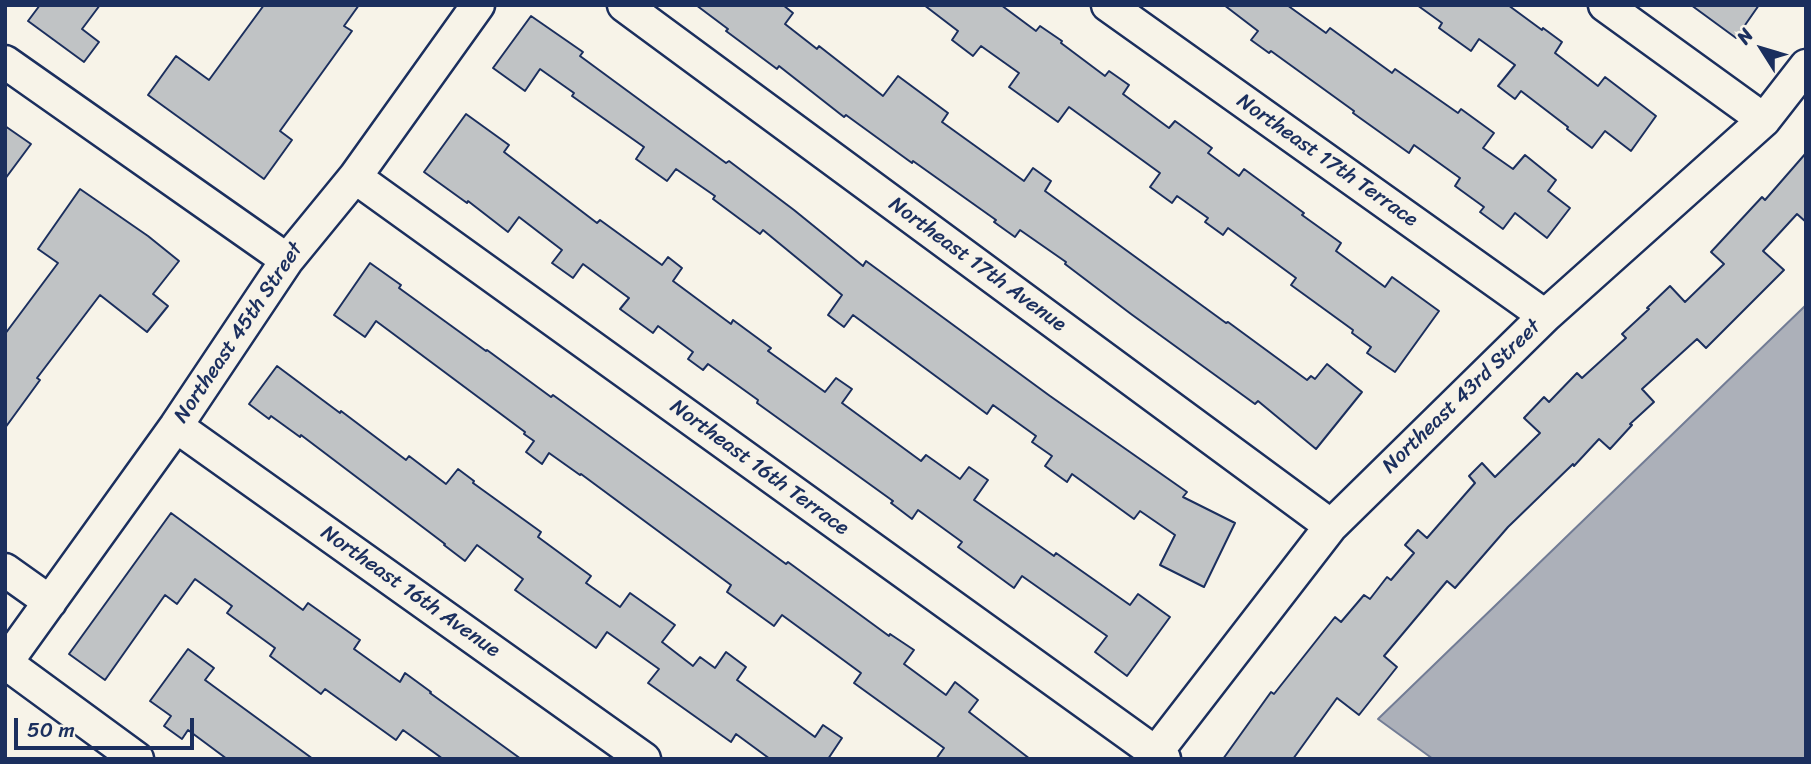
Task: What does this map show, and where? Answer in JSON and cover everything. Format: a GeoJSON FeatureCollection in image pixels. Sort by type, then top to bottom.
{"type":"FeatureCollection","features":[{"type":"Feature","properties":{"kind":"street","name":"Northeast 45th Street"},"geometry":{"type":"LineString","coordinates":[[6,663],[176,426],[287,260],[355,177],[478,5]]}},
{"type":"Feature","properties":{"kind":"street","name":"Northeast 17th Avenue"},"geometry":{"type":"LineString","coordinates":[[624,5],[1331,526]]}},
{"type":"Feature","properties":{"kind":"street","name":"Northeast 17th Terrace"},"geometry":{"type":"LineString","coordinates":[[1108,5],[1545,316]]}},
{"type":"Feature","properties":{"kind":"street"},"geometry":{"type":"LineString","coordinates":[[1605,5],[1764,120]]}},
{"type":"Feature","properties":{"kind":"street"},"geometry":{"type":"LineString","coordinates":[[5,62],[287,260]]}},
{"type":"Feature","properties":{"kind":"street","name":"Northeast 43rd Street"},"geometry":{"type":"LineString","coordinates":[[1157,757],[1331,526],[1545,316],[1764,120],[1806,66]]}},
{"type":"Feature","properties":{"kind":"street","name":"Northeast 16th Terrace"},"geometry":{"type":"LineString","coordinates":[[355,177],[1157,757]]}},
{"type":"Feature","properties":{"kind":"street","name":"Northeast 16th Avenue"},"geometry":{"type":"LineString","coordinates":[[176,426],[644,759]]}},
{"type":"Feature","properties":{"kind":"street"},"geometry":{"type":"LineString","coordinates":[[5,570],[50,602]]}},
{"type":"Feature","properties":{"kind":"street"},"geometry":{"type":"LineString","coordinates":[[6,663],[137,759]]}},
{"type":"Feature","properties":{"kind":"shaded area"},"geometry":{"type":"Polygon","coordinates":[[[1806,305],[1806,759],[1433,759],[1378,719],[1806,305]]]}},
{"type":"Feature","properties":{"kind":"building"},"geometry":{"type":"Polygon","coordinates":[[[40,5],[100,5],[82,29],[99,42],[84,62],[28,21],[40,5]]]}},
{"type":"Feature","properties":{"kind":"building"},"geometry":{"type":"Polygon","coordinates":[[[264,5],[359,5],[344,26],[352,31],[280,131],[292,140],[264,179],[148,95],[176,56],[209,80],[264,5]]]}},
{"type":"Feature","properties":{"kind":"building"},"geometry":{"type":"Polygon","coordinates":[[[696,5],[783,5],[793,13],[785,24],[817,49],[819,46],[883,96],[898,76],[948,113],[942,122],[1024,181],[1033,168],[1051,181],[1045,191],[1307,380],[1311,376],[1315,379],[1327,364],[1362,392],[1316,449],[1258,401],[1255,404],[1131,314],[1065,264],[1066,262],[1020,230],[1015,237],[994,222],[996,220],[913,161],[912,163],[846,115],[844,117],[779,66],[777,69],[696,5]]]}},
{"type":"Feature","properties":{"kind":"building"},"geometry":{"type":"Polygon","coordinates":[[[924,5],[1001,5],[1036,31],[1040,26],[1105,76],[1109,71],[1129,85],[1123,94],[1169,128],[1175,121],[1212,148],[1208,153],[1239,176],[1244,169],[1304,213],[1302,215],[1341,243],[1336,251],[1385,287],[1392,277],[1439,311],[1395,372],[1367,353],[1371,347],[1352,333],[1353,330],[1291,285],[1296,278],[1228,228],[1223,235],[1205,222],[1208,218],[1177,196],[1172,203],[1150,187],[1160,173],[1069,107],[1058,122],[1009,87],[1019,73],[981,46],[973,56],[952,40],[958,31],[924,5]]]}},
{"type":"Feature","properties":{"kind":"building"},"geometry":{"type":"Polygon","coordinates":[[[1224,5],[1287,5],[1326,33],[1330,28],[1392,73],[1395,69],[1458,113],[1461,109],[1494,133],[1483,148],[1513,169],[1525,155],[1556,180],[1548,191],[1570,208],[1547,238],[1515,213],[1503,229],[1480,212],[1484,207],[1455,186],[1460,178],[1414,145],[1409,153],[1271,51],[1269,53],[1251,40],[1258,31],[1224,5]]]}},
{"type":"Feature","properties":{"kind":"building"},"geometry":{"type":"Polygon","coordinates":[[[1417,5],[1508,5],[1562,42],[1555,53],[1598,86],[1605,77],[1656,116],[1631,151],[1605,131],[1592,148],[1521,91],[1515,99],[1498,86],[1515,65],[1479,39],[1471,51],[1439,28],[1442,23],[1417,5]]]}},
{"type":"Feature","properties":{"kind":"building"},"geometry":{"type":"Polygon","coordinates":[[[1691,5],[1759,5],[1736,38],[1691,5]]]}},
{"type":"Feature","properties":{"kind":"building"},"geometry":{"type":"Polygon","coordinates":[[[531,16],[583,52],[580,56],[648,106],[726,163],[729,161],[863,266],[866,261],[1050,396],[1187,492],[1183,497],[1235,523],[1204,587],[1160,565],[1175,535],[1140,511],[1134,519],[1072,474],[1067,482],[1045,466],[1052,456],[1032,442],[1036,436],[993,405],[987,414],[853,315],[844,327],[828,315],[842,295],[763,230],[760,234],[713,199],[715,196],[676,169],[667,181],[636,159],[644,147],[572,96],[574,93],[540,69],[525,91],[493,68],[531,16]]]}},
{"type":"Feature","properties":{"kind":"building"},"geometry":{"type":"Polygon","coordinates":[[[466,114],[509,145],[504,152],[597,223],[600,220],[662,265],[668,257],[682,268],[673,281],[731,324],[733,320],[771,348],[768,351],[825,392],[836,378],[852,389],[842,403],[921,461],[926,455],[960,479],[969,467],[988,480],[974,500],[1130,605],[1138,594],[1170,617],[1127,676],[1095,652],[1107,636],[1022,576],[1014,588],[958,547],[962,542],[918,510],[912,519],[891,503],[893,501],[757,403],[758,400],[708,364],[703,370],[688,359],[693,352],[658,326],[653,333],[620,309],[629,298],[583,264],[573,278],[552,263],[562,250],[519,217],[508,232],[424,172],[466,114]]]}},
{"type":"Feature","properties":{"kind":"building"},"geometry":{"type":"Polygon","coordinates":[[[5,126],[31,144],[5,179],[5,126]]]}},
{"type":"Feature","properties":{"kind":"building"},"geometry":{"type":"Polygon","coordinates":[[[1806,153],[1806,222],[1797,214],[1763,251],[1784,270],[1706,348],[1697,339],[1642,389],[1654,402],[1630,424],[1632,425],[1610,449],[1599,439],[1508,527],[1455,588],[1447,581],[1384,656],[1397,667],[1359,715],[1337,698],[1293,759],[1223,759],[1271,692],[1274,694],[1335,617],[1341,622],[1364,595],[1370,599],[1387,577],[1391,580],[1414,553],[1405,545],[1418,530],[1427,538],[1475,483],[1469,476],[1482,463],[1495,477],[1540,433],[1524,418],[1544,397],[1549,402],[1577,373],[1582,378],[1626,338],[1622,334],[1670,286],[1685,302],[1724,264],[1711,252],[1762,197],[1765,200],[1806,153]]]}},
{"type":"Feature","properties":{"kind":"building"},"geometry":{"type":"Polygon","coordinates":[[[80,189],[179,261],[153,294],[168,306],[147,332],[100,295],[37,378],[40,380],[5,428],[5,334],[58,263],[38,249],[80,189]]]}},
{"type":"Feature","properties":{"kind":"building"},"geometry":{"type":"Polygon","coordinates":[[[370,263],[401,285],[399,288],[486,351],[551,397],[553,395],[889,636],[890,634],[914,650],[904,664],[946,695],[955,682],[978,700],[969,712],[1030,759],[936,759],[944,748],[854,683],[861,673],[782,615],[774,626],[727,592],[731,585],[549,453],[542,464],[526,452],[534,441],[524,434],[525,432],[376,321],[365,337],[334,315],[370,263]]]}},
{"type":"Feature","properties":{"kind":"building"},"geometry":{"type":"Polygon","coordinates":[[[277,366],[406,460],[409,456],[446,484],[458,469],[541,532],[538,537],[591,576],[586,583],[620,607],[630,593],[675,625],[662,642],[693,666],[700,657],[715,668],[726,652],[746,667],[737,680],[815,737],[823,725],[842,738],[828,759],[770,759],[736,734],[731,742],[648,683],[659,669],[607,632],[596,648],[515,590],[523,579],[477,545],[465,561],[301,435],[300,437],[271,416],[269,419],[249,404],[277,366]]]}},
{"type":"Feature","properties":{"kind":"building"},"geometry":{"type":"Polygon","coordinates":[[[171,513],[303,610],[308,603],[360,640],[354,649],[400,682],[405,673],[521,759],[443,759],[403,730],[396,740],[325,689],[321,694],[270,656],[275,648],[227,613],[232,606],[195,579],[177,604],[165,595],[105,680],[69,654],[171,513]]]}},
{"type":"Feature","properties":{"kind":"building"},"geometry":{"type":"Polygon","coordinates":[[[188,649],[214,668],[205,680],[313,759],[227,759],[188,730],[182,739],[164,726],[171,716],[150,701],[188,649]]]}}]}
